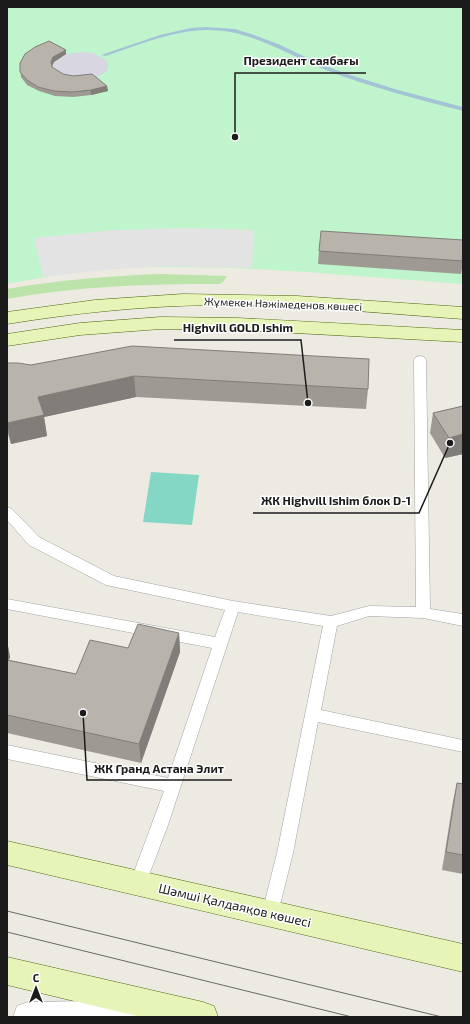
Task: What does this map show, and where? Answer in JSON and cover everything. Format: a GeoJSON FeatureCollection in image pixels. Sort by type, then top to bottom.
{"type":"FeatureCollection","features":[{"type":"Feature","properties":{"kind":"main road","name":"Жұмекен Нәжімеденов көшесі"},"geometry":{"type":"LineString","coordinates":[[7,318],[54,310],[126,303],[190,300],[243,300],[463,313]]}},
{"type":"Feature","properties":{"kind":"main road","name":"Жұмекен Нәжімеденов көшесі"},"geometry":{"type":"LineString","coordinates":[[7,340],[80,329],[161,323],[238,324],[463,336]]}},
{"type":"Feature","properties":{"kind":"main road","name":"Шәмші Қалдаяқов көшесі"},"geometry":{"type":"LineString","coordinates":[[7,853],[463,958]]}},
{"type":"Feature","properties":{"kind":"main road"},"geometry":{"type":"LineString","coordinates":[[7,971],[198,1016]]}},
{"type":"Feature","properties":{"kind":"street"},"geometry":{"type":"LineString","coordinates":[[28,1017],[198,1016]]}},
{"type":"Feature","properties":{"kind":"lane"},"geometry":{"type":"LineString","coordinates":[[420,360],[423,613]]}},
{"type":"Feature","properties":{"kind":"lane"},"geometry":{"type":"LineString","coordinates":[[7,512],[34,541],[111,581],[233,606],[331,622],[369,611],[423,613],[463,620]]}},
{"type":"Feature","properties":{"kind":"lane"},"geometry":{"type":"LineString","coordinates":[[7,604],[220,644]]}},
{"type":"Feature","properties":{"kind":"lane"},"geometry":{"type":"LineString","coordinates":[[138,883],[173,786],[233,606]]}},
{"type":"Feature","properties":{"kind":"lane"},"geometry":{"type":"LineString","coordinates":[[270,913],[285,853],[331,622]]}},
{"type":"Feature","properties":{"kind":"lane"},"geometry":{"type":"LineString","coordinates":[[313,715],[463,746]]}},
{"type":"Feature","properties":{"kind":"lane"},"geometry":{"type":"LineString","coordinates":[[7,752],[173,786]]}},
{"type":"Feature","properties":{"kind":"green space"},"geometry":{"type":"Polygon","coordinates":[[[7,7],[463,7],[463,284],[312,272],[236,268],[141,267],[83,272],[7,284],[7,7]]]}},
{"type":"Feature","properties":{"kind":"green space"},"geometry":{"type":"Polygon","coordinates":[[[161,274],[227,276],[223,282],[219,284],[112,287],[60,291],[7,299],[7,289],[84,279],[161,274]]]}},
{"type":"Feature","properties":{"kind":"shaded area"},"geometry":{"type":"Polygon","coordinates":[[[84,52],[93,53],[105,59],[108,63],[106,72],[93,79],[73,81],[51,67],[54,62],[66,54],[84,52]]]}},
{"type":"Feature","properties":{"kind":"shaded area"},"geometry":{"type":"Polygon","coordinates":[[[189,228],[254,230],[252,268],[164,266],[101,270],[43,277],[34,238],[114,230],[189,228]]]}},
{"type":"Feature","properties":{"kind":"shaded area"},"geometry":{"type":"Polygon","coordinates":[[[151,472],[199,475],[192,525],[143,522],[151,472]]]}},
{"type":"Feature","properties":{"kind":"building"},"geometry":{"type":"Polygon","coordinates":[[[49,41],[66,50],[53,57],[51,62],[52,67],[63,74],[73,76],[92,74],[107,86],[91,90],[72,92],[54,91],[38,87],[27,80],[20,72],[20,63],[25,54],[35,47],[49,41]]]}},
{"type":"Feature","properties":{"kind":"building"},"geometry":{"type":"Polygon","coordinates":[[[321,231],[463,240],[463,261],[319,251],[321,231]]]}},
{"type":"Feature","properties":{"kind":"building"},"geometry":{"type":"Polygon","coordinates":[[[132,346],[369,359],[368,389],[134,376],[38,397],[44,415],[7,423],[7,363],[31,365],[132,346]]]}},
{"type":"Feature","properties":{"kind":"building"},"geometry":{"type":"Polygon","coordinates":[[[463,406],[463,434],[449,438],[433,413],[463,406]]]}},
{"type":"Feature","properties":{"kind":"building"},"geometry":{"type":"Polygon","coordinates":[[[138,624],[179,633],[139,744],[7,715],[7,660],[76,674],[90,640],[128,648],[138,624]]]}},
{"type":"Feature","properties":{"kind":"building"},"geometry":{"type":"Polygon","coordinates":[[[457,783],[463,784],[463,855],[446,852],[457,783]]]}},
{"type":"Feature","properties":{"kind":"waterway"},"geometry":{"type":"LineString","coordinates":[[104,55],[147,40],[176,32],[206,28],[235,31],[276,45],[316,64],[346,75],[396,91],[463,109]]}},
{"type":"Feature","properties":{"kind":"tram line"},"geometry":{"type":"LineString","coordinates":[[7,911],[442,1017]]}},
{"type":"Feature","properties":{"kind":"tram line"},"geometry":{"type":"LineString","coordinates":[[7,932],[352,1017]]}},
{"type":"Feature","properties":{"kind":"place","name":"Президент саябағы"},"geometry":{"type":"Point","coordinates":[235,137]}},
{"type":"Feature","properties":{"kind":"place","name":"Highvill GOLD Ishim"},"geometry":{"type":"Point","coordinates":[308,403]}},
{"type":"Feature","properties":{"kind":"place","name":"ЖК Highvill Ishim блок D-1"},"geometry":{"type":"Point","coordinates":[450,443]}},
{"type":"Feature","properties":{"kind":"place","name":"ЖК Гранд Астана Элит"},"geometry":{"type":"Point","coordinates":[83,713]}}]}
